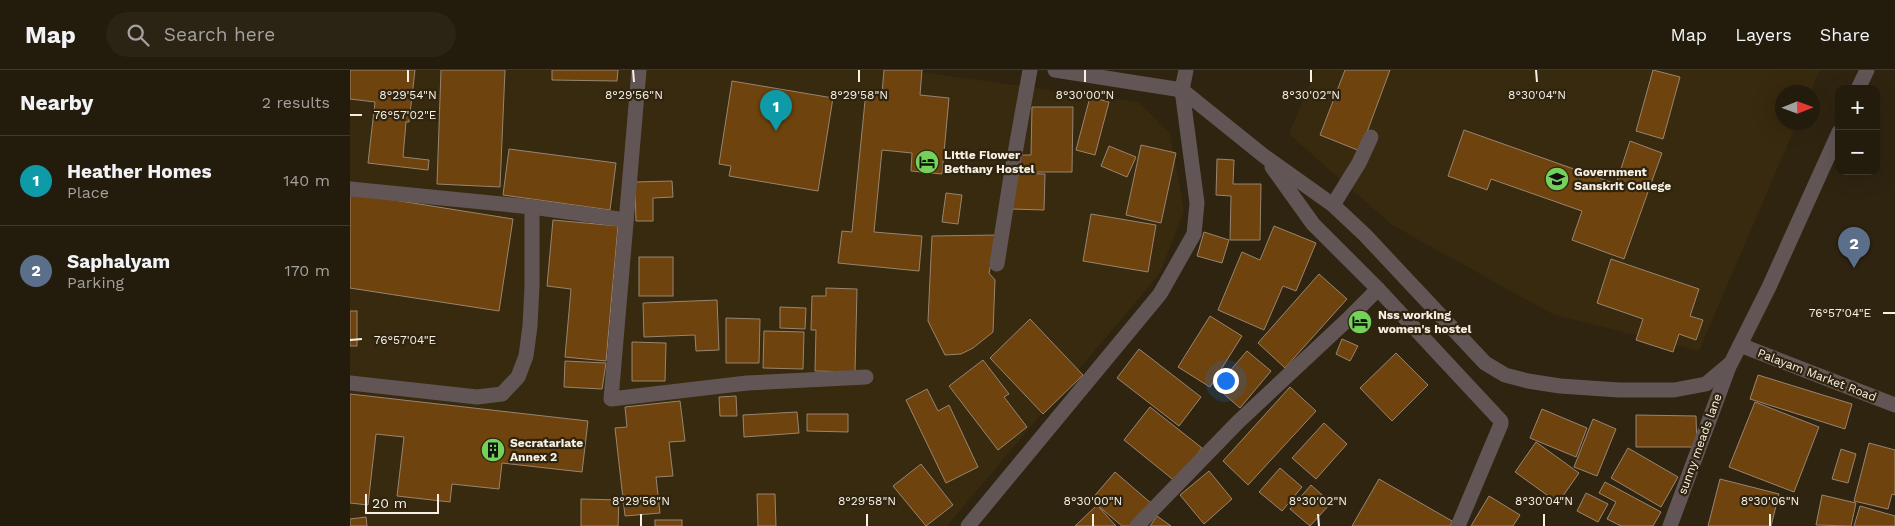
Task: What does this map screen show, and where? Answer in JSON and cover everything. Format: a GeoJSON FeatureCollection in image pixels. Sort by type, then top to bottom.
{"type":"FeatureCollection","features":[{"type":"Feature","properties":{"kind":"street"},"geometry":{"type":"LineString","coordinates":[[639,70],[611,398],[747,383],[866,377]]}},
{"type":"Feature","properties":{"kind":"street"},"geometry":{"type":"LineString","coordinates":[[997,264],[1030,70]]}},
{"type":"Feature","properties":{"kind":"street"},"geometry":{"type":"LineString","coordinates":[[1055,70],[1182,90],[1264,156],[1333,206],[1364,235],[1485,363],[1505,375],[1560,386],[1619,390],[1674,390],[1706,384],[1730,363],[1769,287],[1835,141]]}},
{"type":"Feature","properties":{"kind":"street"},"geometry":{"type":"LineString","coordinates":[[968,526],[1160,294],[1194,234],[1197,203],[1182,90],[1186,70]]}},
{"type":"Feature","properties":{"kind":"street"},"geometry":{"type":"LineString","coordinates":[[1860,85],[1867,70]]}},
{"type":"Feature","properties":{"kind":"street"},"geometry":{"type":"LineString","coordinates":[[1333,206],[1359,163],[1371,137]]}},
{"type":"Feature","properties":{"kind":"street"},"geometry":{"type":"LineString","coordinates":[[1264,156],[1313,224],[1378,289],[1501,421],[1458,526]]}},
{"type":"Feature","properties":{"kind":"street"},"geometry":{"type":"LineString","coordinates":[[350,189],[532,207],[626,220]]}},
{"type":"Feature","properties":{"kind":"street"},"geometry":{"type":"LineString","coordinates":[[350,383],[477,397],[502,394],[518,377],[526,356],[532,286],[532,207]]}},
{"type":"Feature","properties":{"kind":"street"},"geometry":{"type":"LineString","coordinates":[[1137,526],[1238,422],[1378,289]]}},
{"type":"Feature","properties":{"kind":"street","name":"Palayam Market Road"},"geometry":{"type":"LineString","coordinates":[[1740,345],[1895,405]]}},
{"type":"Feature","properties":{"kind":"street","name":"sunny meads lane"},"geometry":{"type":"LineString","coordinates":[[1670,526],[1730,363]]}},
{"type":"Feature","properties":{"kind":"shaded area"},"geometry":{"type":"Polygon","coordinates":[[[350,70],[905,70],[1138,102],[1170,133],[1184,211],[1160,273],[947,526],[350,526],[350,70]]]}},
{"type":"Feature","properties":{"kind":"shaded area","name":"Government Sanskrit College"},"geometry":{"type":"Polygon","coordinates":[[[1315,70],[1820,70],[1813,85],[1775,85],[1775,130],[1794,130],[1699,351],[1552,314],[1392,225],[1289,134],[1315,70]]]}},
{"type":"Feature","properties":{"kind":"building"},"geometry":{"type":"Polygon","coordinates":[[[350,70],[415,70],[409,122],[406,122],[403,157],[429,160],[428,170],[368,163],[375,102],[350,99],[350,70]]]}},
{"type":"Feature","properties":{"kind":"building"},"geometry":{"type":"Polygon","coordinates":[[[441,70],[505,70],[500,187],[437,184],[441,70]]]}},
{"type":"Feature","properties":{"kind":"building"},"geometry":{"type":"Polygon","coordinates":[[[552,70],[618,70],[617,81],[552,80],[552,70]]]}},
{"type":"Feature","properties":{"kind":"building","name":"Little Flower Bethany Hostel"},"geometry":{"type":"Polygon","coordinates":[[[884,70],[922,70],[920,95],[949,98],[942,174],[911,171],[912,153],[882,150],[874,232],[922,236],[919,271],[838,263],[842,231],[852,232],[866,91],[882,93],[884,70]]]}},
{"type":"Feature","properties":{"kind":"building"},"geometry":{"type":"Polygon","coordinates":[[[1345,70],[1390,70],[1360,151],[1320,135],[1345,70]]]}},
{"type":"Feature","properties":{"kind":"building"},"geometry":{"type":"Polygon","coordinates":[[[1653,70],[1680,77],[1663,139],[1636,131],[1653,70]]]}},
{"type":"Feature","properties":{"kind":"building"},"geometry":{"type":"Polygon","coordinates":[[[732,81],[833,98],[818,191],[729,176],[731,166],[719,164],[732,81]]]}},
{"type":"Feature","properties":{"kind":"building"},"geometry":{"type":"Polygon","coordinates":[[[1090,97],[1109,102],[1095,155],[1076,150],[1090,97]]]}},
{"type":"Feature","properties":{"kind":"building"},"geometry":{"type":"Polygon","coordinates":[[[1032,107],[1073,107],[1072,172],[1016,172],[1019,155],[1031,155],[1032,107]]]}},
{"type":"Feature","properties":{"kind":"building"},"geometry":{"type":"Polygon","coordinates":[[[1464,130],[1616,184],[1630,141],[1662,153],[1624,259],[1572,240],[1582,211],[1491,179],[1487,190],[1448,176],[1464,130]]]}},
{"type":"Feature","properties":{"kind":"building"},"geometry":{"type":"Polygon","coordinates":[[[1141,145],[1176,153],[1161,223],[1126,215],[1141,145]]]}},
{"type":"Feature","properties":{"kind":"building"},"geometry":{"type":"Polygon","coordinates":[[[1109,146],[1136,157],[1127,177],[1101,166],[1109,146]]]}},
{"type":"Feature","properties":{"kind":"building"},"geometry":{"type":"Polygon","coordinates":[[[509,149],[616,163],[610,210],[503,195],[509,149]]]}},
{"type":"Feature","properties":{"kind":"building"},"geometry":{"type":"Polygon","coordinates":[[[1217,159],[1234,160],[1233,184],[1261,184],[1260,240],[1230,240],[1231,196],[1216,195],[1217,159]]]}},
{"type":"Feature","properties":{"kind":"building"},"geometry":{"type":"Polygon","coordinates":[[[1012,173],[1045,174],[1044,210],[1011,209],[1012,173]]]}},
{"type":"Feature","properties":{"kind":"building"},"geometry":{"type":"Polygon","coordinates":[[[672,181],[673,197],[653,198],[653,221],[636,221],[635,182],[672,181]]]}},
{"type":"Feature","properties":{"kind":"building"},"geometry":{"type":"Polygon","coordinates":[[[350,193],[513,219],[499,311],[350,288],[350,193]]]}},
{"type":"Feature","properties":{"kind":"building"},"geometry":{"type":"Polygon","coordinates":[[[946,193],[962,195],[958,224],[942,222],[946,193]]]}},
{"type":"Feature","properties":{"kind":"building"},"geometry":{"type":"Polygon","coordinates":[[[1091,214],[1156,225],[1148,272],[1083,261],[1091,214]]]}},
{"type":"Feature","properties":{"kind":"building"},"geometry":{"type":"Polygon","coordinates":[[[553,220],[618,226],[606,361],[565,357],[571,289],[547,286],[553,220]]]}},
{"type":"Feature","properties":{"kind":"building"},"geometry":{"type":"Polygon","coordinates":[[[1274,226],[1316,243],[1296,291],[1283,286],[1264,330],[1218,310],[1242,252],[1260,260],[1274,226]]]}},
{"type":"Feature","properties":{"kind":"building"},"geometry":{"type":"Polygon","coordinates":[[[1204,232],[1229,240],[1222,263],[1197,256],[1204,232]]]}},
{"type":"Feature","properties":{"kind":"building"},"geometry":{"type":"Polygon","coordinates":[[[998,235],[989,273],[995,280],[993,332],[973,348],[961,354],[945,355],[928,321],[932,236],[998,235]]]}},
{"type":"Feature","properties":{"kind":"building"},"geometry":{"type":"Polygon","coordinates":[[[639,257],[673,257],[673,296],[639,296],[639,257]]]}},
{"type":"Feature","properties":{"kind":"building"},"geometry":{"type":"Polygon","coordinates":[[[1611,259],[1699,289],[1690,316],[1703,320],[1696,340],[1679,334],[1673,352],[1636,340],[1643,319],[1597,303],[1611,259]]]}},
{"type":"Feature","properties":{"kind":"building"},"geometry":{"type":"Polygon","coordinates":[[[1319,274],[1347,299],[1285,368],[1258,343],[1319,274]]]}},
{"type":"Feature","properties":{"kind":"building"},"geometry":{"type":"Polygon","coordinates":[[[826,288],[857,289],[855,372],[815,371],[816,330],[811,330],[812,296],[826,296],[826,288]]]}},
{"type":"Feature","properties":{"kind":"building"},"geometry":{"type":"Polygon","coordinates":[[[717,300],[719,350],[696,351],[695,335],[644,337],[643,303],[717,300]]]}},
{"type":"Feature","properties":{"kind":"building"},"geometry":{"type":"Polygon","coordinates":[[[780,307],[806,308],[805,329],[780,328],[780,307]]]}},
{"type":"Feature","properties":{"kind":"building"},"geometry":{"type":"Polygon","coordinates":[[[350,311],[357,311],[357,346],[350,346],[350,311]]]}},
{"type":"Feature","properties":{"kind":"building"},"geometry":{"type":"Polygon","coordinates":[[[1210,316],[1242,336],[1210,387],[1178,367],[1210,316]]]}},
{"type":"Feature","properties":{"kind":"building"},"geometry":{"type":"Polygon","coordinates":[[[726,318],[760,319],[759,363],[726,363],[726,318]]]}},
{"type":"Feature","properties":{"kind":"building"},"geometry":{"type":"Polygon","coordinates":[[[1030,319],[1083,375],[1043,414],[990,358],[1030,319]]]}},
{"type":"Feature","properties":{"kind":"building"},"geometry":{"type":"Polygon","coordinates":[[[764,331],[804,332],[803,369],[763,368],[764,331]]]}},
{"type":"Feature","properties":{"kind":"building"},"geometry":{"type":"Polygon","coordinates":[[[1342,339],[1358,346],[1350,361],[1336,354],[1342,339]]]}},
{"type":"Feature","properties":{"kind":"building"},"geometry":{"type":"Polygon","coordinates":[[[632,342],[666,343],[665,381],[632,381],[632,342]]]}},
{"type":"Feature","properties":{"kind":"building"},"geometry":{"type":"Polygon","coordinates":[[[1139,349],[1201,397],[1179,426],[1117,378],[1139,349]]]}},
{"type":"Feature","properties":{"kind":"building"},"geometry":{"type":"Polygon","coordinates":[[[1247,351],[1271,371],[1240,408],[1216,387],[1247,351]]]}},
{"type":"Feature","properties":{"kind":"building"},"geometry":{"type":"Polygon","coordinates":[[[1396,353],[1428,385],[1392,421],[1360,388],[1396,353]]]}},
{"type":"Feature","properties":{"kind":"building"},"geometry":{"type":"Polygon","coordinates":[[[983,360],[1009,394],[1004,397],[1027,427],[998,450],[949,386],[983,360]]]}},
{"type":"Feature","properties":{"kind":"building"},"geometry":{"type":"Polygon","coordinates":[[[565,361],[606,363],[602,389],[564,387],[565,361]]]}},
{"type":"Feature","properties":{"kind":"building"},"geometry":{"type":"Polygon","coordinates":[[[1758,375],[1852,404],[1845,429],[1750,399],[1758,375]]]}},
{"type":"Feature","properties":{"kind":"building"},"geometry":{"type":"Polygon","coordinates":[[[1290,387],[1316,411],[1248,485],[1223,461],[1290,387]]]}},
{"type":"Feature","properties":{"kind":"building"},"geometry":{"type":"Polygon","coordinates":[[[927,389],[938,411],[949,405],[978,467],[946,483],[906,400],[927,389]]]}},
{"type":"Feature","properties":{"kind":"building","name":"Secratariate Annex 2"},"geometry":{"type":"Polygon","coordinates":[[[350,394],[588,421],[582,472],[502,463],[499,489],[452,484],[450,502],[397,496],[404,437],[376,434],[368,505],[350,503],[350,394]]]}},
{"type":"Feature","properties":{"kind":"building"},"geometry":{"type":"Polygon","coordinates":[[[736,396],[737,416],[720,416],[719,397],[736,396]]]}},
{"type":"Feature","properties":{"kind":"building"},"geometry":{"type":"Polygon","coordinates":[[[680,401],[685,441],[669,442],[673,476],[656,477],[660,513],[625,516],[615,428],[627,427],[625,407],[680,401]]]}},
{"type":"Feature","properties":{"kind":"building"},"geometry":{"type":"Polygon","coordinates":[[[1755,402],[1819,427],[1794,492],[1729,467],[1755,402]]]}},
{"type":"Feature","properties":{"kind":"building"},"geometry":{"type":"Polygon","coordinates":[[[1150,407],[1202,448],[1176,482],[1124,440],[1150,407]]]}},
{"type":"Feature","properties":{"kind":"building"},"geometry":{"type":"Polygon","coordinates":[[[1542,409],[1587,428],[1576,457],[1530,438],[1542,409]]]}},
{"type":"Feature","properties":{"kind":"building"},"geometry":{"type":"Polygon","coordinates":[[[797,412],[799,433],[744,437],[743,415],[797,412]]]}},
{"type":"Feature","properties":{"kind":"building"},"geometry":{"type":"Polygon","coordinates":[[[807,414],[848,414],[848,432],[807,431],[807,414]]]}},
{"type":"Feature","properties":{"kind":"building"},"geometry":{"type":"Polygon","coordinates":[[[1636,415],[1696,416],[1697,447],[1636,447],[1636,415]]]}},
{"type":"Feature","properties":{"kind":"building"},"geometry":{"type":"Polygon","coordinates":[[[1593,419],[1616,429],[1597,476],[1574,467],[1593,419]]]}},
{"type":"Feature","properties":{"kind":"building"},"geometry":{"type":"Polygon","coordinates":[[[1324,423],[1347,444],[1316,479],[1292,458],[1324,423]]]}},
{"type":"Feature","properties":{"kind":"building"},"geometry":{"type":"Polygon","coordinates":[[[1536,442],[1579,473],[1558,503],[1515,472],[1536,442]]]}},
{"type":"Feature","properties":{"kind":"building"},"geometry":{"type":"Polygon","coordinates":[[[1869,443],[1895,450],[1895,495],[1892,494],[1888,509],[1854,501],[1869,443]]]}},
{"type":"Feature","properties":{"kind":"building"},"geometry":{"type":"Polygon","coordinates":[[[1628,448],[1678,477],[1661,507],[1611,478],[1628,448]]]}},
{"type":"Feature","properties":{"kind":"building"},"geometry":{"type":"Polygon","coordinates":[[[1841,449],[1856,454],[1848,483],[1832,479],[1841,449]]]}},
{"type":"Feature","properties":{"kind":"building"},"geometry":{"type":"Polygon","coordinates":[[[921,464],[953,505],[926,526],[893,486],[921,464]]]}},
{"type":"Feature","properties":{"kind":"building"},"geometry":{"type":"Polygon","coordinates":[[[1280,468],[1302,487],[1282,511],[1259,492],[1280,468]]]}},
{"type":"Feature","properties":{"kind":"building"},"geometry":{"type":"Polygon","coordinates":[[[1209,471],[1232,499],[1204,524],[1180,495],[1209,471]]]}},
{"type":"Feature","properties":{"kind":"building"},"geometry":{"type":"Polygon","coordinates":[[[1115,472],[1152,504],[1134,526],[1122,526],[1091,500],[1115,472]]]}},
{"type":"Feature","properties":{"kind":"building"},"geometry":{"type":"Polygon","coordinates":[[[1379,479],[1452,521],[1450,526],[1352,526],[1379,479]]]}},
{"type":"Feature","properties":{"kind":"building"},"geometry":{"type":"Polygon","coordinates":[[[1720,479],[1779,494],[1771,526],[1708,526],[1720,479]]]}},
{"type":"Feature","properties":{"kind":"building"},"geometry":{"type":"Polygon","coordinates":[[[1605,482],[1661,512],[1653,526],[1621,526],[1607,519],[1616,502],[1599,493],[1605,482]]]}},
{"type":"Feature","properties":{"kind":"building"},"geometry":{"type":"Polygon","coordinates":[[[1311,485],[1331,503],[1310,526],[1290,509],[1311,485]]]}},
{"type":"Feature","properties":{"kind":"building"},"geometry":{"type":"Polygon","coordinates":[[[1586,493],[1608,504],[1598,522],[1577,511],[1586,493]]]}},
{"type":"Feature","properties":{"kind":"building"},"geometry":{"type":"Polygon","coordinates":[[[757,494],[775,494],[776,526],[758,526],[757,494]]]}},
{"type":"Feature","properties":{"kind":"building"},"geometry":{"type":"Polygon","coordinates":[[[1822,495],[1856,503],[1851,526],[1816,525],[1822,495]]]}},
{"type":"Feature","properties":{"kind":"building"},"geometry":{"type":"Polygon","coordinates":[[[1489,496],[1520,515],[1513,526],[1471,526],[1489,496]]]}},
{"type":"Feature","properties":{"kind":"building"},"geometry":{"type":"Polygon","coordinates":[[[581,499],[619,500],[618,526],[581,526],[581,499]]]}},
{"type":"Feature","properties":{"kind":"building"},"geometry":{"type":"Polygon","coordinates":[[[1097,505],[1116,526],[1075,526],[1097,505]]]}},
{"type":"Feature","properties":{"kind":"building"},"geometry":{"type":"Polygon","coordinates":[[[1860,506],[1895,516],[1895,526],[1854,526],[1860,506]]]}},
{"type":"Feature","properties":{"kind":"building"},"geometry":{"type":"Polygon","coordinates":[[[1157,516],[1171,526],[1150,526],[1157,516]]]}},
{"type":"Feature","properties":{"kind":"building"},"geometry":{"type":"Polygon","coordinates":[[[366,517],[367,526],[350,526],[350,519],[366,517]]]}},
{"type":"Feature","properties":{"kind":"building"},"geometry":{"type":"Polygon","coordinates":[[[655,520],[682,520],[682,526],[655,526],[655,520]]]}},
{"type":"Feature","properties":{"kind":"place","name":"Heather Homes"},"geometry":{"type":"Point","coordinates":[776,131]}},
{"type":"Feature","properties":{"kind":"place","name":"Little Flower Bethany Hostel"},"geometry":{"type":"Point","coordinates":[927,162]}},
{"type":"Feature","properties":{"kind":"place","name":"Government Sanskrit College"},"geometry":{"type":"Point","coordinates":[1557,179]}},
{"type":"Feature","properties":{"kind":"place","name":"Saphalyam"},"geometry":{"type":"Point","coordinates":[1854,268]}},
{"type":"Feature","properties":{"kind":"place","name":"Nss working women's hostel"},"geometry":{"type":"Point","coordinates":[1360,322]}},
{"type":"Feature","properties":{"kind":"place","name":"Secratariate Annex 2"},"geometry":{"type":"Point","coordinates":[493,450]}}]}
